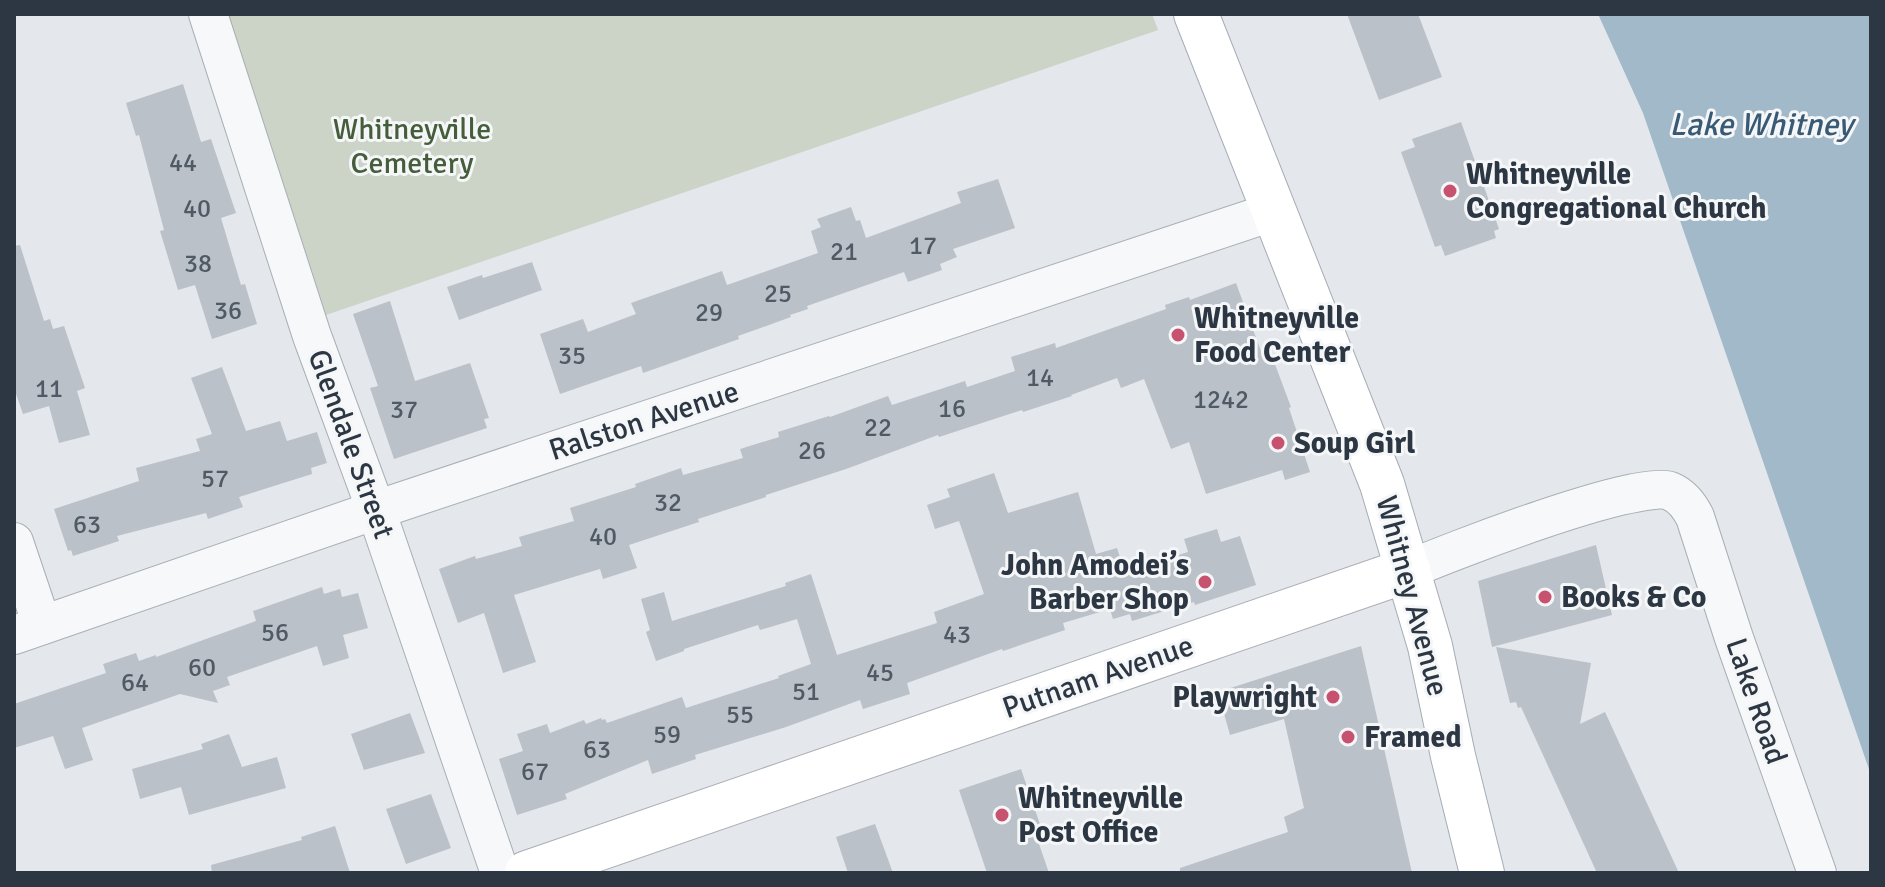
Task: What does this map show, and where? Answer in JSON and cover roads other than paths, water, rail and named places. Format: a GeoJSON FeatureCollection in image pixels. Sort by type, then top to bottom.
{"type":"FeatureCollection","features":[{"type":"Feature","properties":{"kind":"main road","name":"Whitney Avenue"},"geometry":{"type":"LineString","coordinates":[[1196,14],[1382,484],[1430,646],[1482,873]]}},
{"type":"Feature","properties":{"kind":"main road","name":"Putnam Avenue"},"geometry":{"type":"LineString","coordinates":[[527,873],[1408,570]]}},
{"type":"Feature","properties":{"kind":"street","name":"Glendale Street"},"geometry":{"type":"LineString","coordinates":[[208,14],[312,336],[376,510],[500,873]]}},
{"type":"Feature","properties":{"kind":"street","name":"Ralston Avenue"},"geometry":{"type":"LineString","coordinates":[[28,630],[376,510],[1275,211]]}},
{"type":"Feature","properties":{"kind":"street","name":"Putnam Avenue"},"geometry":{"type":"LineString","coordinates":[[1408,570],[1480,541],[1577,509],[1649,490],[1670,491]]}},
{"type":"Feature","properties":{"kind":"street","name":"Lake Road"},"geometry":{"type":"LineString","coordinates":[[1670,491],[1688,504],[1695,517],[1817,873]]}},
{"type":"Feature","properties":{"kind":"street"},"geometry":{"type":"LineString","coordinates":[[14,542],[28,630]]}},
{"type":"Feature","properties":{"kind":"water","name":"Lake Whitney"},"geometry":{"type":"Polygon","coordinates":[[[1598,14],[1871,14],[1871,775],[1643,113],[1598,14]]]}},
{"type":"Feature","properties":{"kind":"place","name":"Whitneyville Congregational Church"},"geometry":{"type":"Point","coordinates":[1450,191]}},
{"type":"Feature","properties":{"kind":"place","name":"Whitneyville Food Center"},"geometry":{"type":"Point","coordinates":[1178,335]}},
{"type":"Feature","properties":{"kind":"place","name":"Soup Girl"},"geometry":{"type":"Point","coordinates":[1278,443]}},
{"type":"Feature","properties":{"kind":"place","name":"John Amodei’s Barber Shop"},"geometry":{"type":"Point","coordinates":[1205,582]}},
{"type":"Feature","properties":{"kind":"place","name":"Books & Co"},"geometry":{"type":"Point","coordinates":[1545,597]}},
{"type":"Feature","properties":{"kind":"place","name":"Playwright"},"geometry":{"type":"Point","coordinates":[1333,697]}},
{"type":"Feature","properties":{"kind":"place","name":"Framed"},"geometry":{"type":"Point","coordinates":[1348,737]}},
{"type":"Feature","properties":{"kind":"place","name":"Whitneyville Post Office"},"geometry":{"type":"Point","coordinates":[1002,815]}},
{"type":"Feature","properties":{"kind":"park label","name":"Whitneyville Cemetery"},"geometry":{"type":"Point","coordinates":[412,146]}}]}
